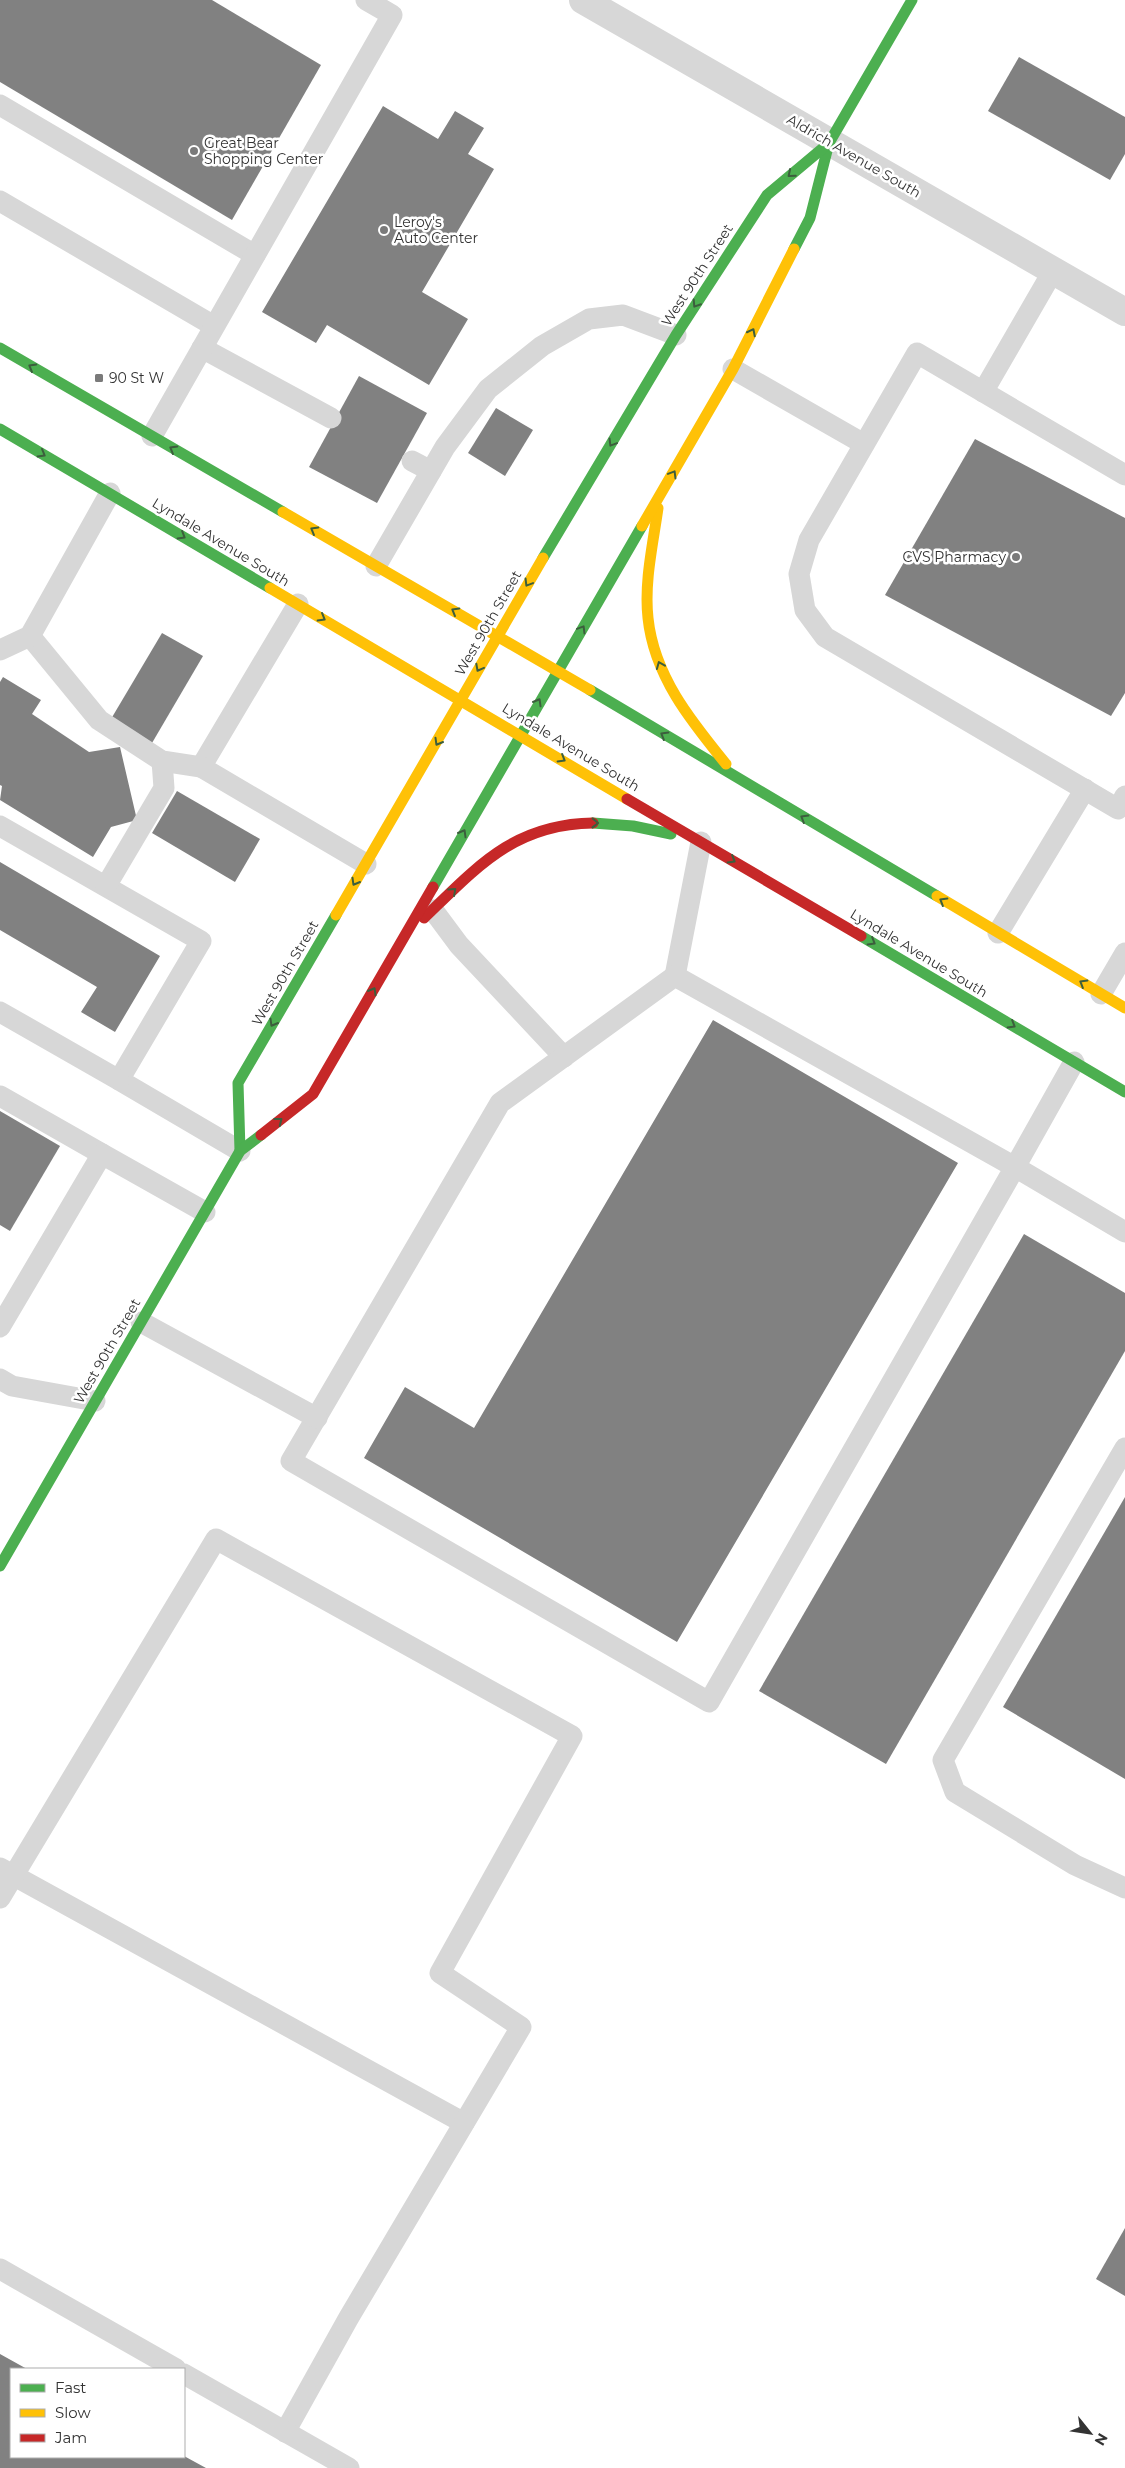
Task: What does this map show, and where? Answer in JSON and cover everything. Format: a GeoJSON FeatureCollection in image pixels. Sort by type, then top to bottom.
{"type":"FeatureCollection","features":[{"type":"Feature","properties":{"kind":"street","name":"Aldrich Avenue South"},"geometry":{"type":"LineString","coordinates":[[583,0],[1125,312]]}},
{"type":"Feature","properties":{"kind":"street","name":"West 90th Street"},"geometry":{"type":"LineString","coordinates":[[0,1566],[240,1151],[313,1094],[733,369],[810,218],[829,143],[912,0]]}},
{"type":"Feature","properties":{"kind":"street","name":"West 90th Street"},"geometry":{"type":"LineString","coordinates":[[240,1151],[238,1083],[462,700],[497,636],[676,335],[767,195],[829,143]]}},
{"type":"Feature","properties":{"kind":"street"},"geometry":{"type":"LineString","coordinates":[[0,348],[557,671],[1125,1008]]}},
{"type":"Feature","properties":{"kind":"street","name":"Lyndale Avenue South"},"geometry":{"type":"LineString","coordinates":[[0,429],[1125,1092]]}},
{"type":"Feature","properties":{"kind":"street"},"geometry":{"type":"LineString","coordinates":[[660,496],[648,584],[648,619],[656,654],[668,685],[686,714],[736,777]]}},
{"type":"Feature","properties":{"kind":"street"},"geometry":{"type":"LineString","coordinates":[[404,936],[480,866],[515,840],[548,829],[590,823],[637,826],[701,842]]}},
{"type":"Feature","properties":{"kind":"lane"},"geometry":{"type":"LineString","coordinates":[[152,436],[396,8],[366,0]]}},
{"type":"Feature","properties":{"kind":"lane"},"geometry":{"type":"LineString","coordinates":[[0,105],[255,255]]}},
{"type":"Feature","properties":{"kind":"lane"},"geometry":{"type":"LineString","coordinates":[[0,201],[214,326]]}},
{"type":"Feature","properties":{"kind":"lane"},"geometry":{"type":"LineString","coordinates":[[984,392],[1053,271]]}},
{"type":"Feature","properties":{"kind":"lane"},"geometry":{"type":"LineString","coordinates":[[376,566],[421,466],[444,447],[488,389],[542,346],[589,319],[623,314],[676,335]]}},
{"type":"Feature","properties":{"kind":"lane"},"geometry":{"type":"LineString","coordinates":[[202,348],[331,418]]}},
{"type":"Feature","properties":{"kind":"lane"},"geometry":{"type":"LineString","coordinates":[[1125,475],[917,353],[809,540],[800,574],[805,610],[825,637],[1118,808],[1125,796]]}},
{"type":"Feature","properties":{"kind":"lane"},"geometry":{"type":"LineString","coordinates":[[733,369],[864,444]]}},
{"type":"Feature","properties":{"kind":"lane"},"geometry":{"type":"LineString","coordinates":[[0,650],[30,636],[110,493]]}},
{"type":"Feature","properties":{"kind":"lane"},"geometry":{"type":"LineString","coordinates":[[201,767],[298,604]]}},
{"type":"Feature","properties":{"kind":"lane"},"geometry":{"type":"LineString","coordinates":[[30,636],[99,720],[162,761],[201,767],[366,864]]}},
{"type":"Feature","properties":{"kind":"lane"},"geometry":{"type":"LineString","coordinates":[[106,886],[164,788],[162,761]]}},
{"type":"Feature","properties":{"kind":"lane"},"geometry":{"type":"LineString","coordinates":[[998,933],[1085,789]]}},
{"type":"Feature","properties":{"kind":"lane"},"geometry":{"type":"LineString","coordinates":[[0,826],[201,941],[119,1080]]}},
{"type":"Feature","properties":{"kind":"lane"},"geometry":{"type":"LineString","coordinates":[[701,842],[675,976],[500,1104],[291,1461],[709,1702],[1074,1062]]}},
{"type":"Feature","properties":{"kind":"lane"},"geometry":{"type":"LineString","coordinates":[[432,910],[459,945],[564,1057]]}},
{"type":"Feature","properties":{"kind":"lane"},"geometry":{"type":"LineString","coordinates":[[1101,994],[1125,953]]}},
{"type":"Feature","properties":{"kind":"lane"},"geometry":{"type":"LineString","coordinates":[[675,976],[1015,1167],[1125,1232]]}},
{"type":"Feature","properties":{"kind":"lane"},"geometry":{"type":"LineString","coordinates":[[0,1012],[240,1151]]}},
{"type":"Feature","properties":{"kind":"lane"},"geometry":{"type":"LineString","coordinates":[[0,1096],[205,1212]]}},
{"type":"Feature","properties":{"kind":"lane"},"geometry":{"type":"LineString","coordinates":[[3,1314],[102,1154]]}},
{"type":"Feature","properties":{"kind":"lane"},"geometry":{"type":"LineString","coordinates":[[141,1322],[317,1418]]}},
{"type":"Feature","properties":{"kind":"lane"},"geometry":{"type":"LineString","coordinates":[[0,1379],[12,1386],[95,1401]]}},
{"type":"Feature","properties":{"kind":"lane"},"geometry":{"type":"LineString","coordinates":[[1125,1448],[943,1760],[955,1792],[1075,1865],[1125,1888]]}},
{"type":"Feature","properties":{"kind":"lane"},"geometry":{"type":"LineString","coordinates":[[0,1898],[6,1871],[216,1539],[572,1736],[440,1973],[521,2027],[285,2432]]}},
{"type":"Feature","properties":{"kind":"lane"},"geometry":{"type":"LineString","coordinates":[[6,1871],[464,2123]]}},
{"type":"Feature","properties":{"kind":"lane"},"geometry":{"type":"LineString","coordinates":[[0,2269],[174,2368]]}},
{"type":"Feature","properties":{"kind":"lane"},"geometry":{"type":"LineString","coordinates":[[185,2375],[349,2468]]}},
{"type":"Feature","properties":{"kind":"building","name":"Great Bear Shopping Center"},"geometry":{"type":"Polygon","coordinates":[[[0,0],[212,0],[321,65],[232,220],[0,82],[0,0]]]}},
{"type":"Feature","properties":{"kind":"building"},"geometry":{"type":"Polygon","coordinates":[[[1019,57],[1125,117],[1125,154],[1110,180],[988,111],[1019,57]]]}},
{"type":"Feature","properties":{"kind":"building","name":"Leroy's Auto Center"},"geometry":{"type":"Polygon","coordinates":[[[383,106],[438,139],[455,111],[484,128],[468,154],[494,169],[422,292],[468,319],[429,385],[327,325],[316,343],[262,312],[383,106]]]}},
{"type":"Feature","properties":{"kind":"building"},"geometry":{"type":"Polygon","coordinates":[[[359,376],[427,413],[377,503],[309,467],[359,376]]]}},
{"type":"Feature","properties":{"kind":"building"},"geometry":{"type":"Polygon","coordinates":[[[496,408],[533,430],[505,476],[468,453],[496,408]]]}},
{"type":"Feature","properties":{"kind":"building","name":"CVS Pharmacy"},"geometry":{"type":"Polygon","coordinates":[[[975,439],[1125,518],[1125,693],[1111,716],[885,595],[975,439]]]}},
{"type":"Feature","properties":{"kind":"building"},"geometry":{"type":"Polygon","coordinates":[[[162,633],[203,656],[152,743],[111,719],[162,633]]]}},
{"type":"Feature","properties":{"kind":"building"},"geometry":{"type":"Polygon","coordinates":[[[3,677],[41,700],[32,714],[89,752],[120,747],[137,820],[111,827],[93,857],[0,800],[2,786],[0,785],[0,682],[3,677]]]}},
{"type":"Feature","properties":{"kind":"building"},"geometry":{"type":"Polygon","coordinates":[[[177,791],[260,839],[235,882],[152,833],[177,791]]]}},
{"type":"Feature","properties":{"kind":"building"},"geometry":{"type":"Polygon","coordinates":[[[0,862],[160,956],[115,1032],[81,1012],[97,987],[0,930],[0,862]]]}},
{"type":"Feature","properties":{"kind":"building"},"geometry":{"type":"Polygon","coordinates":[[[713,1020],[958,1163],[677,1642],[364,1458],[405,1387],[474,1428],[713,1020]]]}},
{"type":"Feature","properties":{"kind":"building"},"geometry":{"type":"Polygon","coordinates":[[[0,1111],[60,1146],[10,1231],[0,1225],[0,1111]]]}},
{"type":"Feature","properties":{"kind":"building"},"geometry":{"type":"Polygon","coordinates":[[[1024,1234],[1125,1293],[1125,1351],[886,1764],[759,1691],[1024,1234]]]}},
{"type":"Feature","properties":{"kind":"building"},"geometry":{"type":"Polygon","coordinates":[[[1125,1497],[1125,1779],[1003,1707],[1125,1497]]]}},
{"type":"Feature","properties":{"kind":"building"},"geometry":{"type":"Polygon","coordinates":[[[1125,2228],[1125,2296],[1096,2279],[1125,2228]]]}},
{"type":"Feature","properties":{"kind":"building"},"geometry":{"type":"Polygon","coordinates":[[[0,2354],[25,2368],[10,2368],[10,2458],[185,2457],[206,2468],[0,2468],[0,2354]]]}},
{"type":"Feature","properties":{"kind":"traffic: fast"},"geometry":{"type":"LineString","coordinates":[[794,249],[810,218],[829,143],[912,0]]}},
{"type":"Feature","properties":{"kind":"traffic: fast"},"geometry":{"type":"LineString","coordinates":[[543,558],[676,335],[767,195],[829,143]]}},
{"type":"Feature","properties":{"kind":"traffic: fast"},"geometry":{"type":"LineString","coordinates":[[0,348],[283,512]]}},
{"type":"Feature","properties":{"kind":"traffic: fast"},"geometry":{"type":"LineString","coordinates":[[0,429],[270,588]]}},
{"type":"Feature","properties":{"kind":"traffic: fast"},"geometry":{"type":"LineString","coordinates":[[433,887],[642,526]]}},
{"type":"Feature","properties":{"kind":"traffic: fast"},"geometry":{"type":"LineString","coordinates":[[590,690],[937,896]]}},
{"type":"Feature","properties":{"kind":"traffic: fast"},"geometry":{"type":"LineString","coordinates":[[593,823],[633,826],[671,834]]}},
{"type":"Feature","properties":{"kind":"traffic: fast"},"geometry":{"type":"LineString","coordinates":[[240,1151],[238,1083],[336,915]]}},
{"type":"Feature","properties":{"kind":"traffic: fast"},"geometry":{"type":"LineString","coordinates":[[861,936],[1125,1092]]}},
{"type":"Feature","properties":{"kind":"traffic: fast"},"geometry":{"type":"LineString","coordinates":[[0,1566],[240,1151],[261,1135]]}},
{"type":"Feature","properties":{"kind":"traffic: slow"},"geometry":{"type":"LineString","coordinates":[[642,526],[733,369],[794,249]]}},
{"type":"Feature","properties":{"kind":"traffic: slow"},"geometry":{"type":"LineString","coordinates":[[658,508],[647,591],[648,618],[652,639],[658,659],[676,697],[726,764]]}},
{"type":"Feature","properties":{"kind":"traffic: slow"},"geometry":{"type":"LineString","coordinates":[[283,512],[590,690]]}},
{"type":"Feature","properties":{"kind":"traffic: slow"},"geometry":{"type":"LineString","coordinates":[[336,915],[543,558]]}},
{"type":"Feature","properties":{"kind":"traffic: slow"},"geometry":{"type":"LineString","coordinates":[[270,588],[627,799]]}},
{"type":"Feature","properties":{"kind":"traffic: slow"},"geometry":{"type":"LineString","coordinates":[[937,896],[1125,1008]]}},
{"type":"Feature","properties":{"kind":"traffic: jam"},"geometry":{"type":"LineString","coordinates":[[627,799],[861,936]]}},
{"type":"Feature","properties":{"kind":"traffic: jam"},"geometry":{"type":"LineString","coordinates":[[424,918],[480,866],[519,840],[541,831],[565,825],[593,823]]}},
{"type":"Feature","properties":{"kind":"traffic: jam"},"geometry":{"type":"LineString","coordinates":[[261,1135],[313,1094],[433,887]]}},
{"type":"Feature","properties":{"kind":"place","name":"Great Bear Shopping Center"},"geometry":{"type":"Point","coordinates":[194,151]}},
{"type":"Feature","properties":{"kind":"place","name":"Leroy's Auto Center"},"geometry":{"type":"Point","coordinates":[384,230]}},
{"type":"Feature","properties":{"kind":"place","name":"90 St W"},"geometry":{"type":"Point","coordinates":[99,378]}},
{"type":"Feature","properties":{"kind":"place","name":"CVS Pharmacy"},"geometry":{"type":"Point","coordinates":[1016,557]}}]}
